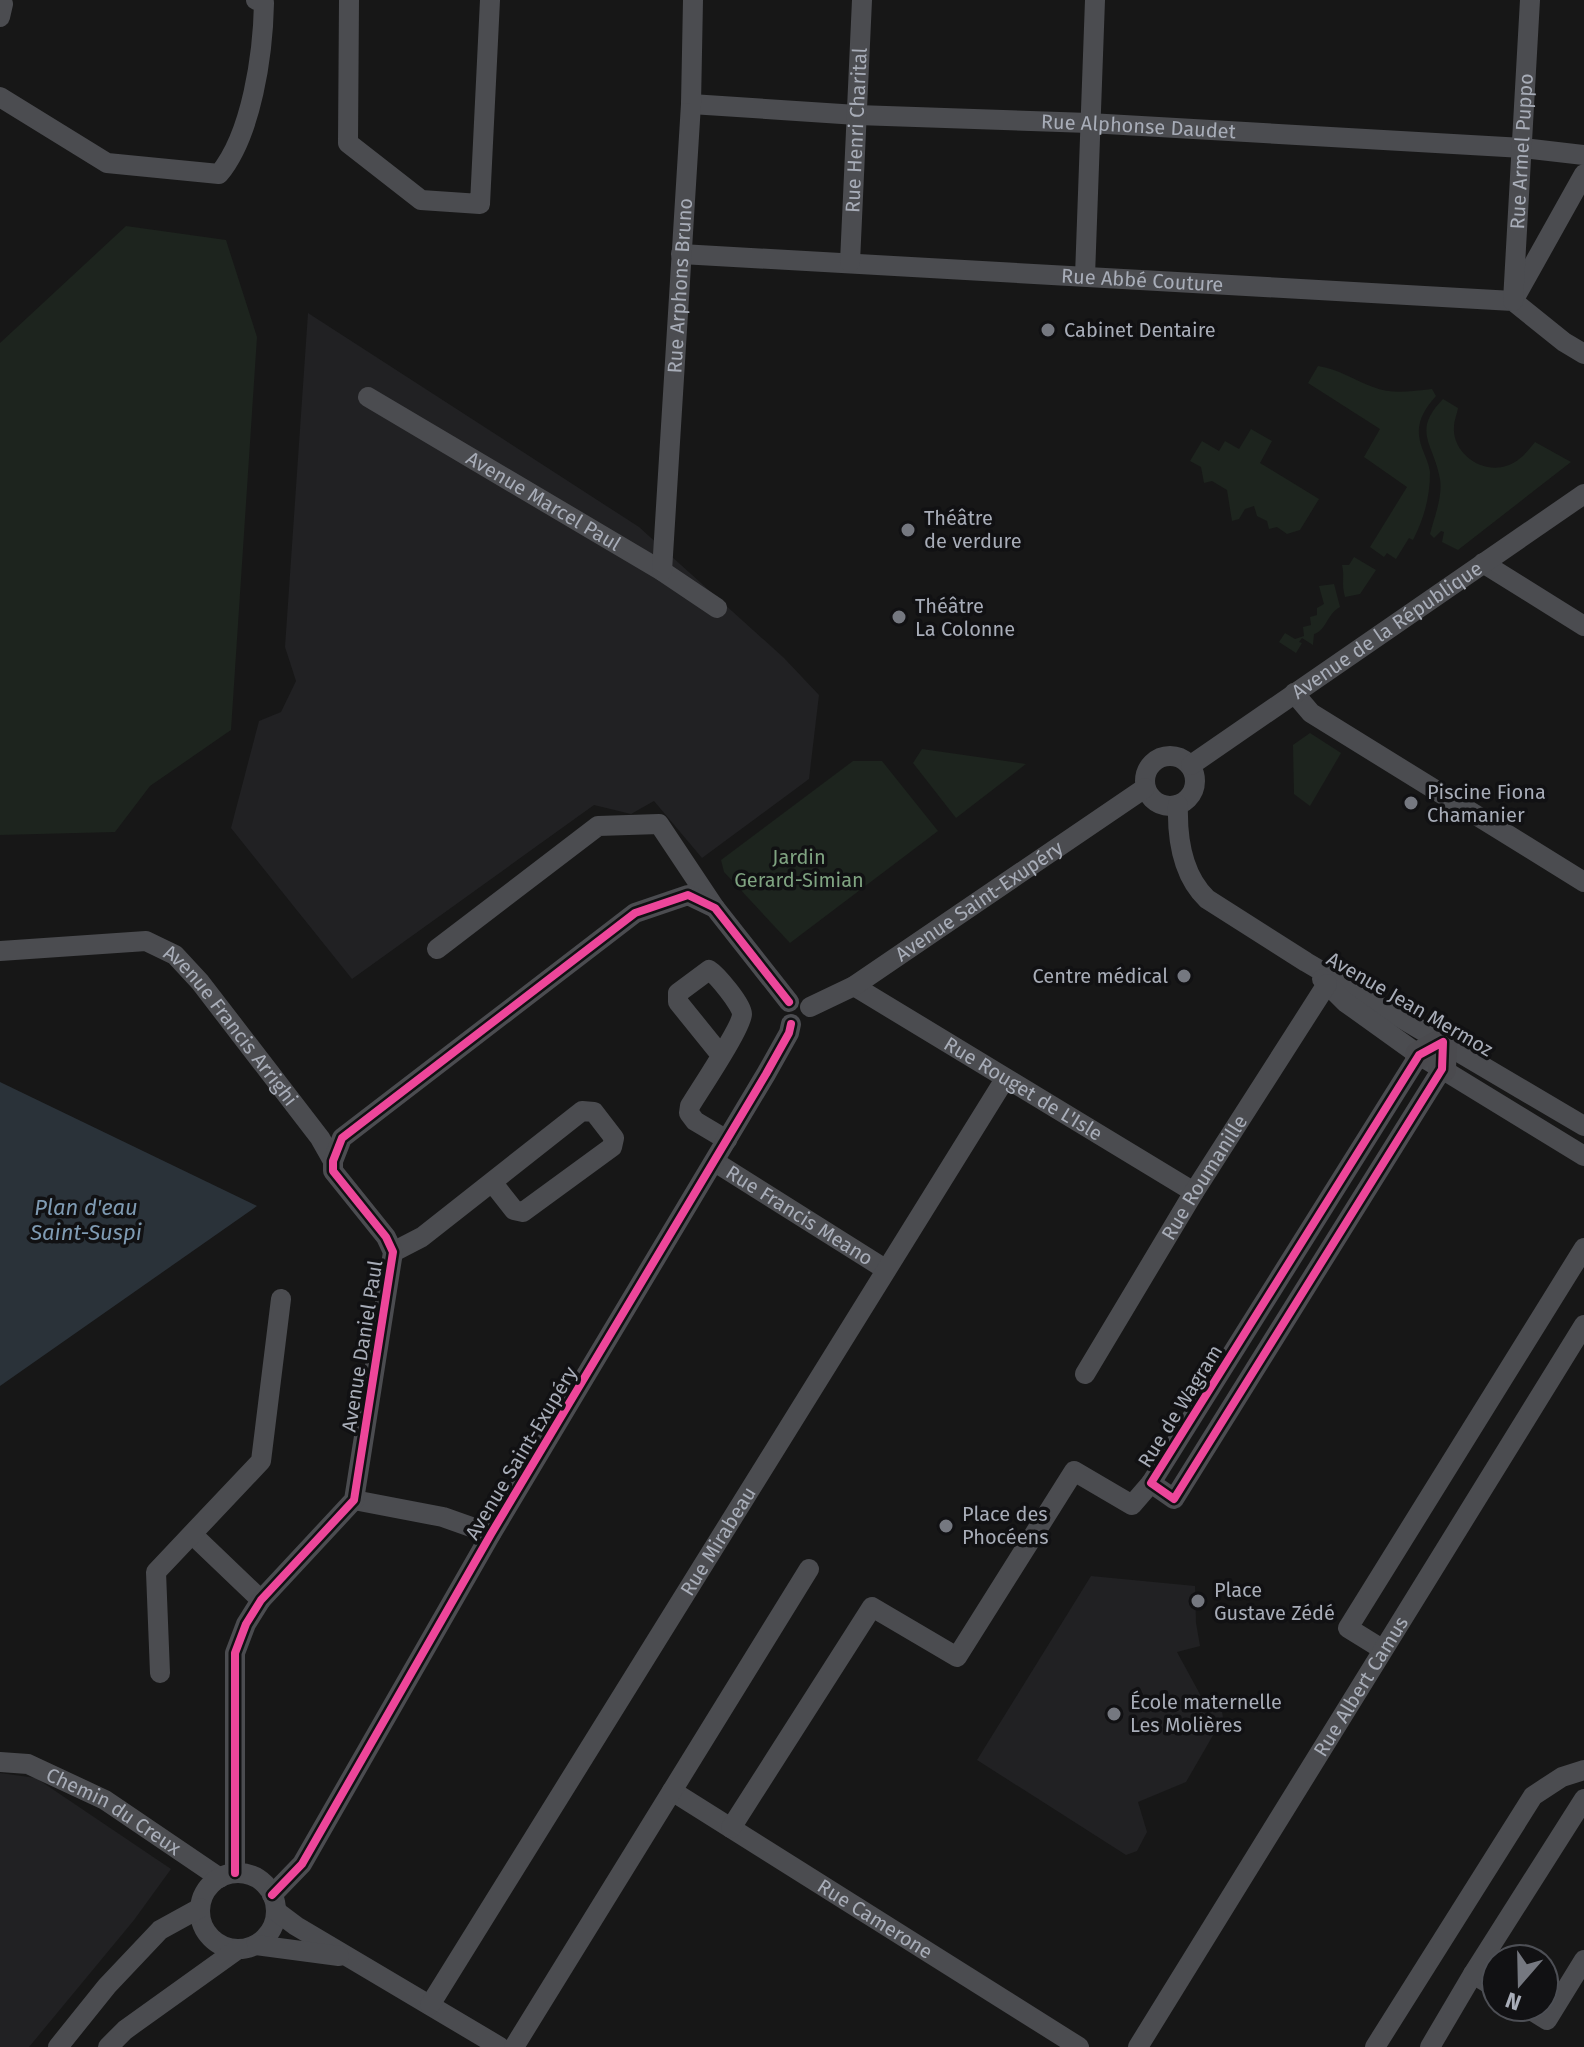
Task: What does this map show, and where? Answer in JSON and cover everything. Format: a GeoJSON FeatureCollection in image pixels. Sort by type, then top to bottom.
{"type":"FeatureCollection","features":[{"type":"Feature","properties":{"kind":"street"},"geometry":{"type":"LineString","coordinates":[[0,97],[107,163],[219,174],[229,161],[255,90],[263,37],[264,3],[256,0]]}},
{"type":"Feature","properties":{"kind":"street"},"geometry":{"type":"LineString","coordinates":[[349,0],[348,143],[421,200],[480,204],[490,0]]}},
{"type":"Feature","properties":{"kind":"street","name":"Rue Arphons Bruno"},"geometry":{"type":"LineString","coordinates":[[662,571],[691,104],[693,0]]}},
{"type":"Feature","properties":{"kind":"street","name":"Rue Henri Charital"},"geometry":{"type":"LineString","coordinates":[[850,262],[862,0]]}},
{"type":"Feature","properties":{"kind":"street"},"geometry":{"type":"LineString","coordinates":[[1085,276],[1095,0]]}},
{"type":"Feature","properties":{"kind":"street","name":"Rue Armel Puppo"},"geometry":{"type":"LineString","coordinates":[[1513,301],[1530,0]]}},
{"type":"Feature","properties":{"kind":"street","name":"Rue Alphonse Daudet"},"geometry":{"type":"LineString","coordinates":[[691,104],[857,115],[1089,123],[1523,148],[1584,155]]}},
{"type":"Feature","properties":{"kind":"street"},"geometry":{"type":"LineString","coordinates":[[1584,174],[1513,301],[1584,354]]}},
{"type":"Feature","properties":{"kind":"street","name":"Rue Abbé Couture"},"geometry":{"type":"LineString","coordinates":[[681,254],[1513,301]]}},
{"type":"Feature","properties":{"kind":"street","name":"Avenue Marcel Paul"},"geometry":{"type":"LineString","coordinates":[[368,397],[662,571],[717,608]]}},
{"type":"Feature","properties":{"kind":"street","name":"Avenue de la République"},"geometry":{"type":"LineString","coordinates":[[1191,765],[1584,494]]}},
{"type":"Feature","properties":{"kind":"street"},"geometry":{"type":"LineString","coordinates":[[1483,563],[1584,626]]}},
{"type":"Feature","properties":{"kind":"street"},"geometry":{"type":"LineString","coordinates":[[1294,693],[1311,713],[1584,882]]}},
{"type":"Feature","properties":{"kind":"street"},"geometry":{"type":"LineString","coordinates":[[1176,756],[1191,765],[1195,777],[1194,789],[1191,796],[1178,805],[1158,803],[1145,788],[1147,770],[1159,757],[1176,756]]}},
{"type":"Feature","properties":{"kind":"street","name":"Avenue Saint-Exupéry"},"geometry":{"type":"LineString","coordinates":[[810,1007],[854,986],[1145,788]]}},
{"type":"Feature","properties":{"kind":"street","name":"Avenue Jean Mermoz"},"geometry":{"type":"LineString","coordinates":[[1178,805],[1177,820],[1185,866],[1196,889],[1207,899],[1306,962],[1435,1055],[1584,1156]]}},
{"type":"Feature","properties":{"kind":"street"},"geometry":{"type":"LineString","coordinates":[[437,949],[598,826],[659,824],[715,908],[789,1002]]}},
{"type":"Feature","properties":{"kind":"street"},"geometry":{"type":"LineString","coordinates":[[688,895],[693,874]]}},
{"type":"Feature","properties":{"kind":"street"},"geometry":{"type":"LineString","coordinates":[[333,1161],[342,1138],[635,913],[688,895],[715,908]]}},
{"type":"Feature","properties":{"kind":"street","name":"Avenue Francis Arrighi"},"geometry":{"type":"LineString","coordinates":[[0,951],[146,941],[175,955],[200,982],[320,1138],[333,1161]]}},
{"type":"Feature","properties":{"kind":"street","name":"Avenue Jean Mermoz"},"geometry":{"type":"LineString","coordinates":[[1306,962],[1345,1002],[1435,1055],[1584,1126]]}},
{"type":"Feature","properties":{"kind":"street","name":"Rue Roumanille"},"geometry":{"type":"LineString","coordinates":[[1085,1374],[1194,1192],[1327,984]]}},
{"type":"Feature","properties":{"kind":"street","name":"Rue Rouget de L'Isle"},"geometry":{"type":"LineString","coordinates":[[854,986],[1194,1192]]}},
{"type":"Feature","properties":{"kind":"street"},"geometry":{"type":"LineString","coordinates":[[801,999],[810,1007],[811,1016],[807,1023],[799,1026],[791,1024],[784,1014],[789,1002],[801,999]]}},
{"type":"Feature","properties":{"kind":"street","name":"Avenue Saint-Exupéry"},"geometry":{"type":"LineString","coordinates":[[270,1895],[302,1864],[491,1534],[715,1162],[783,1044],[791,1024]]}},
{"type":"Feature","properties":{"kind":"street"},"geometry":{"type":"LineString","coordinates":[[720,1054],[689,1113],[695,1121],[727,1140]]}},
{"type":"Feature","properties":{"kind":"street","name":"Rue de Wagram"},"geometry":{"type":"LineString","coordinates":[[1435,1055],[1174,1499],[1151,1483],[1435,1055]]}},
{"type":"Feature","properties":{"kind":"street","name":"Rue Mirabeau"},"geometry":{"type":"LineString","coordinates":[[430,2005],[1005,1079]]}},
{"type":"Feature","properties":{"kind":"street"},"geometry":{"type":"LineString","coordinates":[[393,1252],[422,1237],[582,1111],[594,1112],[614,1138],[612,1147],[523,1212],[514,1210],[492,1182]]}},
{"type":"Feature","properties":{"kind":"street","name":"Avenue Daniel Paul"},"geometry":{"type":"LineString","coordinates":[[333,1161],[333,1171],[386,1237],[393,1252],[354,1500]]}},
{"type":"Feature","properties":{"kind":"street","name":"Rue Francis Meano"},"geometry":{"type":"LineString","coordinates":[[715,1162],[885,1269]]}},
{"type":"Feature","properties":{"kind":"street"},"geometry":{"type":"LineString","coordinates":[[1382,1649],[1348,1628],[1584,1248]]}},
{"type":"Feature","properties":{"kind":"street"},"geometry":{"type":"LineString","coordinates":[[160,1673],[156,1572],[261,1461],[281,1299]]}},
{"type":"Feature","properties":{"kind":"street","name":"Rue Albert Camus"},"geometry":{"type":"LineString","coordinates":[[1138,2047],[1584,1325]]}},
{"type":"Feature","properties":{"kind":"street"},"geometry":{"type":"LineString","coordinates":[[731,1828],[872,1607],[957,1657],[1074,1471],[1132,1505],[1151,1483]]}},
{"type":"Feature","properties":{"kind":"street"},"geometry":{"type":"LineString","coordinates":[[228,1876],[235,1653],[246,1624],[261,1600],[354,1500],[443,1517],[491,1534]]}},
{"type":"Feature","properties":{"kind":"street"},"geometry":{"type":"LineString","coordinates":[[193,1535],[261,1600]]}},
{"type":"Feature","properties":{"kind":"street"},"geometry":{"type":"LineString","coordinates":[[514,2047],[809,1569]]}},
{"type":"Feature","properties":{"kind":"street","name":"Chemin du Creux"},"geometry":{"type":"LineString","coordinates":[[0,1762],[28,1764],[105,1800],[228,1876]]}},
{"type":"Feature","properties":{"kind":"street"},"geometry":{"type":"LineString","coordinates":[[1375,2047],[1533,1796],[1562,1777],[1584,1770]]}},
{"type":"Feature","properties":{"kind":"street"},"geometry":{"type":"LineString","coordinates":[[1430,2047],[1582,1802],[1573,1783],[1562,1777]]}},
{"type":"Feature","properties":{"kind":"street","name":"Rue Camerone"},"geometry":{"type":"LineString","coordinates":[[672,1791],[1079,2047]]}},
{"type":"Feature","properties":{"kind":"street"},"geometry":{"type":"LineString","coordinates":[[353,1959],[226,1947],[206,1932],[201,1920],[200,1908],[207,1890],[228,1876],[246,1874],[270,1895],[296,1926],[353,1959],[500,2047]]}},
{"type":"Feature","properties":{"kind":"street"},"geometry":{"type":"LineString","coordinates":[[108,2047],[125,2030],[271,1931],[270,1895]]}},
{"type":"Feature","properties":{"kind":"street"},"geometry":{"type":"LineString","coordinates":[[58,2047],[107,1986],[160,1930],[200,1908]]}},
{"type":"Feature","properties":{"kind":"street"},"geometry":{"type":"LineString","coordinates":[[1560,1999],[1584,1960]]}},
{"type":"Feature","properties":{"kind":"street"},"geometry":{"type":"LineString","coordinates":[[1473,1974],[1480,1978]]}},
{"type":"Feature","properties":{"kind":"shaded area"},"geometry":{"type":"Polygon","coordinates":[[[308,313],[639,527],[784,658],[819,695],[809,779],[702,858],[654,801],[631,814],[594,805],[352,979],[231,828],[259,721],[281,712],[296,681],[285,647],[308,313]]]}},
{"type":"Feature","properties":{"kind":"shaded area","name":"École maternelle Les Molières"},"geometry":{"type":"Polygon","coordinates":[[[1091,1576],[1195,1586],[1200,1646],[1177,1652],[1208,1709],[1221,1704],[1223,1718],[1186,1782],[1138,1802],[1147,1832],[1137,1851],[1126,1855],[977,1760],[1091,1576]]]}},
{"type":"Feature","properties":{"kind":"shaded area"},"geometry":{"type":"Polygon","coordinates":[[[0,1773],[36,1778],[171,1869],[134,1920],[29,2047],[0,2047],[0,1773]]]}},
{"type":"Feature","properties":{"kind":"green space"},"geometry":{"type":"Polygon","coordinates":[[[126,226],[226,240],[257,337],[231,730],[150,786],[115,832],[0,835],[0,343],[126,226]]]}},
{"type":"Feature","properties":{"kind":"green space"},"geometry":{"type":"Polygon","coordinates":[[[1318,366],[1387,391],[1432,389],[1436,396],[1423,414],[1419,426],[1430,472],[1426,508],[1413,540],[1409,538],[1396,559],[1387,553],[1384,557],[1370,547],[1407,487],[1364,457],[1380,429],[1308,383],[1318,366]]]}},
{"type":"Feature","properties":{"kind":"green space"},"geometry":{"type":"Polygon","coordinates":[[[1443,399],[1458,408],[1454,427],[1458,445],[1478,464],[1497,468],[1511,464],[1535,442],[1571,462],[1458,550],[1442,542],[1444,532],[1441,531],[1434,538],[1430,534],[1441,486],[1426,429],[1433,410],[1443,399]]]}},
{"type":"Feature","properties":{"kind":"green space"},"geometry":{"type":"Polygon","coordinates":[[[1251,429],[1272,441],[1260,463],[1319,499],[1300,530],[1287,534],[1277,527],[1269,529],[1267,521],[1257,516],[1254,506],[1245,509],[1239,519],[1232,521],[1227,490],[1212,481],[1204,483],[1201,467],[1190,461],[1202,441],[1219,451],[1225,441],[1239,449],[1251,429]]]}},
{"type":"Feature","properties":{"kind":"green space"},"geometry":{"type":"Polygon","coordinates":[[[1354,557],[1376,570],[1360,594],[1345,597],[1342,565],[1349,565],[1354,557]]]}},
{"type":"Feature","properties":{"kind":"green space"},"geometry":{"type":"Polygon","coordinates":[[[1334,584],[1340,607],[1314,634],[1313,645],[1302,638],[1296,653],[1279,642],[1285,633],[1295,639],[1304,636],[1303,627],[1311,625],[1310,617],[1317,615],[1317,608],[1324,604],[1319,586],[1334,584]]]}},
{"type":"Feature","properties":{"kind":"green space"},"geometry":{"type":"Polygon","coordinates":[[[1310,733],[1341,753],[1310,806],[1294,794],[1293,745],[1310,733]]]}},
{"type":"Feature","properties":{"kind":"green space"},"geometry":{"type":"Polygon","coordinates":[[[922,749],[1026,764],[956,818],[913,763],[922,749]]]}},
{"type":"Feature","properties":{"kind":"green space","name":"Jardin Gerard-Simian"},"geometry":{"type":"Polygon","coordinates":[[[853,761],[882,761],[938,831],[790,943],[724,872],[721,860],[853,761]]]}},
{"type":"Feature","properties":{"kind":"water","name":"Plan d'eau Saint-Suspi"},"geometry":{"type":"Polygon","coordinates":[[[0,1082],[257,1206],[0,1386],[0,1082]]]}},
{"type":"Feature","properties":{"kind":"cycle path"},"geometry":{"type":"LineString","coordinates":[[235,1873],[235,1653],[246,1624],[261,1600],[354,1500],[393,1252],[386,1237],[333,1171],[333,1161],[342,1138],[635,913],[688,895],[715,908],[789,1002]]}},
{"type":"Feature","properties":{"kind":"cycle path"},"geometry":{"type":"LineString","coordinates":[[272,1895],[302,1864],[491,1534],[766,1074],[791,1024]]}},
{"type":"Feature","properties":{"kind":"cycle path"},"geometry":{"type":"LineString","coordinates":[[1443,1042],[1442,1069],[1174,1499],[1151,1483],[1419,1055],[1443,1042]]}},
{"type":"Feature","properties":{"kind":"place","name":"Cabinet Dentaire"},"geometry":{"type":"Point","coordinates":[1048,330]}},
{"type":"Feature","properties":{"kind":"place","name":"Théâtre de verdure"},"geometry":{"type":"Point","coordinates":[908,530]}},
{"type":"Feature","properties":{"kind":"place","name":"Théâtre La Colonne"},"geometry":{"type":"Point","coordinates":[899,617]}},
{"type":"Feature","properties":{"kind":"place","name":"Piscine Fiona Chamanier"},"geometry":{"type":"Point","coordinates":[1411,803]}},
{"type":"Feature","properties":{"kind":"place","name":"Centre médical"},"geometry":{"type":"Point","coordinates":[1184,976]}},
{"type":"Feature","properties":{"kind":"place","name":"Place des Phocéens"},"geometry":{"type":"Point","coordinates":[946,1526]}},
{"type":"Feature","properties":{"kind":"place","name":"Place Gustave Zédé"},"geometry":{"type":"Point","coordinates":[1198,1601]}},
{"type":"Feature","properties":{"kind":"place","name":"École maternelle Les Molières"},"geometry":{"type":"Point","coordinates":[1114,1714]}}]}
